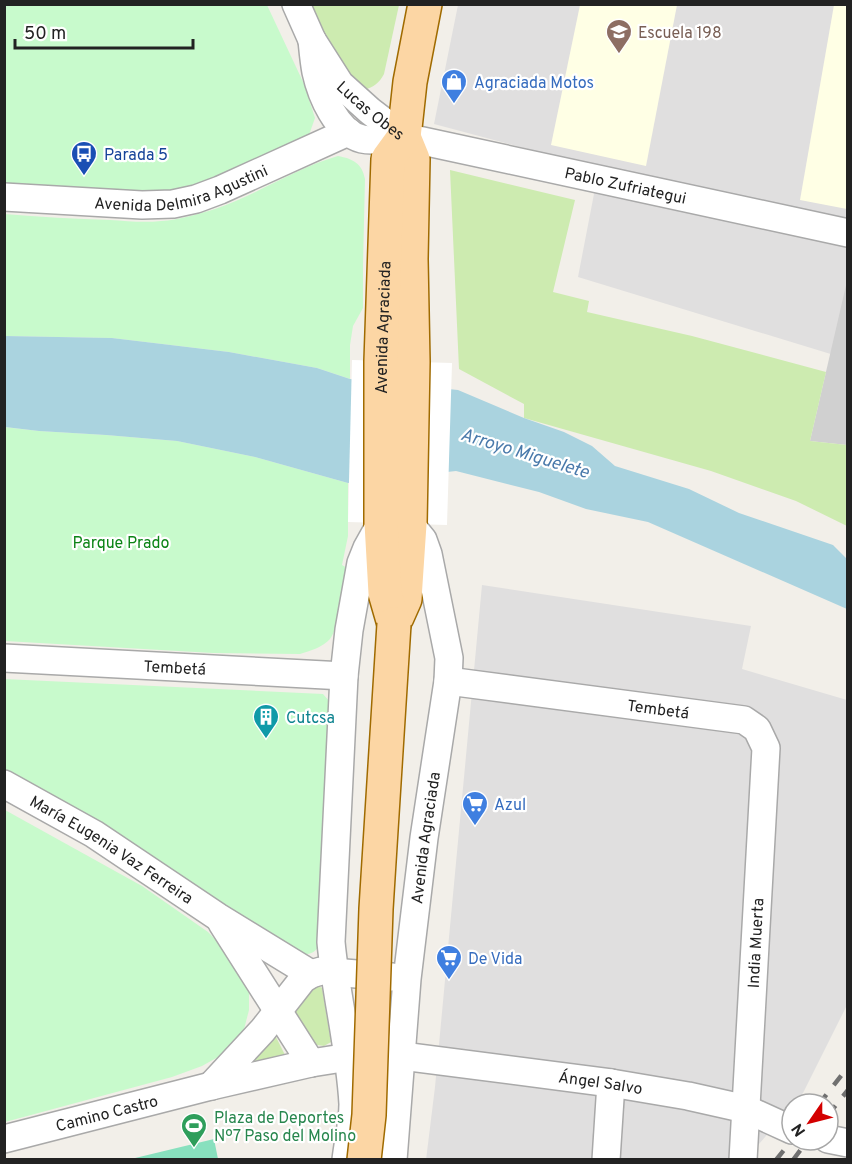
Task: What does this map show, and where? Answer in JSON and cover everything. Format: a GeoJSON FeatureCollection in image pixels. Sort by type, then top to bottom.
{"type":"FeatureCollection","features":[{"type":"Feature","properties":{"kind":"main road","name":"Avenida Agraciada"},"geometry":{"type":"LineString","coordinates":[[364,1160],[369,1115],[376,909],[394,624],[405,599],[396,524],[397,361],[411,259],[413,159],[404,137],[410,82],[425,4]]}},
{"type":"Feature","properties":{"kind":"street","name":"Lucas Obes"},"geometry":{"type":"LineString","coordinates":[[296,4],[312,40],[340,84],[404,137]]}},
{"type":"Feature","properties":{"kind":"street","name":"Lucas Obes"},"geometry":{"type":"LineString","coordinates":[[312,40],[316,72],[322,91],[329,108],[348,132],[360,139],[371,140],[404,137]]}},
{"type":"Feature","properties":{"kind":"street","name":"Avenida Delmira Agustini"},"geometry":{"type":"LineString","coordinates":[[4,197],[142,205],[173,204],[220,190],[348,132]]}},
{"type":"Feature","properties":{"kind":"street","name":"Pablo Zufriategui"},"geometry":{"type":"LineString","coordinates":[[404,137],[848,233]]}},
{"type":"Feature","properties":{"kind":"street","name":"Avenida Agraciada"},"geometry":{"type":"LineString","coordinates":[[346,1160],[353,1107],[349,1057],[322,973],[331,942],[344,676],[361,564],[367,548],[396,524],[423,540],[428,554],[449,658],[448,681],[424,838],[407,979],[393,1160]]}},
{"type":"Feature","properties":{"kind":"street","name":"Tembetá"},"geometry":{"type":"LineString","coordinates":[[4,658],[344,676]]}},
{"type":"Feature","properties":{"kind":"street","name":"Tembetá"},"geometry":{"type":"LineString","coordinates":[[448,681],[744,720],[758,729]]}},
{"type":"Feature","properties":{"kind":"street","name":"India Muerta"},"geometry":{"type":"LineString","coordinates":[[743,1160],[766,748],[758,729]]}},
{"type":"Feature","properties":{"kind":"street","name":"María Eugenia Vaz Ferreira"},"geometry":{"type":"LineString","coordinates":[[4,784],[94,834],[218,917],[322,973],[407,979]]}},
{"type":"Feature","properties":{"kind":"street","name":"María Eugenia Vaz Ferreira"},"geometry":{"type":"LineString","coordinates":[[218,917],[311,1064]]}},
{"type":"Feature","properties":{"kind":"street"},"geometry":{"type":"LineString","coordinates":[[211,1086],[262,1030],[303,979],[322,973]]}},
{"type":"Feature","properties":{"kind":"street","name":"Ángel Salvo"},"geometry":{"type":"LineString","coordinates":[[402,1056],[611,1083],[688,1096],[746,1109],[780,1125]]}},
{"type":"Feature","properties":{"kind":"street","name":"Camino Castro"},"geometry":{"type":"LineString","coordinates":[[4,1139],[211,1086],[311,1064],[349,1057],[402,1056]]}},
{"type":"Feature","properties":{"kind":"street"},"geometry":{"type":"LineString","coordinates":[[606,1160],[611,1083]]}},
{"type":"Feature","properties":{"kind":"shaded area"},"geometry":{"type":"Polygon","coordinates":[[[458,5],[847,5],[847,359],[578,277],[599,168],[434,124],[458,5]]]}},
{"type":"Feature","properties":{"kind":"shaded area","name":"Escuela 198"},"geometry":{"type":"Polygon","coordinates":[[[580,5],[677,5],[646,166],[551,145],[580,5]]]}},
{"type":"Feature","properties":{"kind":"shaded area"},"geometry":{"type":"Polygon","coordinates":[[[834,5],[847,5],[847,209],[800,200],[834,5]]]}},
{"type":"Feature","properties":{"kind":"shaded area"},"geometry":{"type":"Polygon","coordinates":[[[847,281],[847,445],[810,441],[847,281]]]}},
{"type":"Feature","properties":{"kind":"shaded area"},"geometry":{"type":"Polygon","coordinates":[[[482,585],[751,626],[742,669],[847,700],[847,1005],[804,1092],[780,1092],[780,1120],[746,1159],[426,1160],[435,1087],[482,585]]]}},
{"type":"Feature","properties":{"kind":"green space"},"geometry":{"type":"Polygon","coordinates":[[[4,5],[267,5],[304,84],[315,118],[309,135],[295,145],[188,188],[154,196],[5,185],[4,5]]]}},
{"type":"Feature","properties":{"kind":"green space"},"geometry":{"type":"Polygon","coordinates":[[[309,5],[399,5],[384,74],[371,88],[364,90],[344,77],[309,5]]]}},
{"type":"Feature","properties":{"kind":"green space"},"geometry":{"type":"Polygon","coordinates":[[[338,156],[359,165],[365,179],[363,308],[353,326],[350,345],[350,379],[317,368],[229,352],[112,338],[5,336],[4,214],[136,222],[175,219],[231,203],[307,167],[338,156]]]}},
{"type":"Feature","properties":{"kind":"green space"},"geometry":{"type":"Polygon","coordinates":[[[450,170],[575,200],[553,292],[589,301],[587,312],[692,336],[826,372],[810,441],[847,445],[847,526],[796,501],[711,471],[524,418],[524,404],[459,369],[450,170]]]}},
{"type":"Feature","properties":{"kind":"green space","name":"Parque Prado"},"geometry":{"type":"Polygon","coordinates":[[[4,427],[177,441],[255,457],[348,483],[348,536],[342,565],[349,569],[339,616],[330,639],[300,654],[213,653],[5,641],[4,427]]]}},
{"type":"Feature","properties":{"kind":"green space"},"geometry":{"type":"Polygon","coordinates":[[[4,679],[323,694],[330,702],[322,942],[319,947],[310,954],[294,953],[5,774],[4,679]]]}},
{"type":"Feature","properties":{"kind":"green space"},"geometry":{"type":"Polygon","coordinates":[[[5,810],[142,886],[208,932],[241,966],[249,991],[249,1010],[242,1037],[227,1052],[202,1066],[172,1077],[5,1122],[5,810]]]}},
{"type":"Feature","properties":{"kind":"green space"},"geometry":{"type":"Polygon","coordinates":[[[317,985],[322,988],[331,1042],[324,1046],[310,1044],[293,1014],[298,997],[317,985]]]}},
{"type":"Feature","properties":{"kind":"green space"},"geometry":{"type":"Polygon","coordinates":[[[272,1035],[276,1037],[286,1060],[239,1064],[272,1035]]]}},
{"type":"Feature","properties":{"kind":"green space","name":"Plaza de Deportes Nº7 Paso del Molino"},"geometry":{"type":"Polygon","coordinates":[[[214,1139],[218,1159],[131,1159],[214,1139]]]}},
{"type":"Feature","properties":{"kind":"water","name":"Arroyo Miguelete"},"geometry":{"type":"Polygon","coordinates":[[[5,336],[112,338],[229,352],[317,368],[350,379],[458,390],[564,432],[592,446],[615,466],[689,489],[739,513],[833,545],[847,559],[847,609],[648,522],[586,509],[539,492],[456,471],[348,483],[255,457],[177,441],[5,427],[5,336]]]}},
{"type":"Feature","properties":{"kind":"pier"},"geometry":{"type":"Polygon","coordinates":[[[352,360],[452,363],[447,525],[348,522],[352,360]]]}},
{"type":"Feature","properties":{"kind":"railway"},"geometry":{"type":"LineString","coordinates":[[828,1092],[848,1067]]}},
{"type":"Feature","properties":{"kind":"railway"},"geometry":{"type":"LineString","coordinates":[[840,1100],[848,1090]]}},
{"type":"Feature","properties":{"kind":"railway"},"geometry":{"type":"LineString","coordinates":[[776,1160],[782,1152]]}},
{"type":"Feature","properties":{"kind":"railway"},"geometry":{"type":"LineString","coordinates":[[793,1160],[799,1152]]}},
{"type":"Feature","properties":{"kind":"place","name":"Escuela 198"},"geometry":{"type":"Point","coordinates":[619,55]}},
{"type":"Feature","properties":{"kind":"place","name":"Agraciada Motos"},"geometry":{"type":"Point","coordinates":[454,105]}},
{"type":"Feature","properties":{"kind":"place","name":"Parada 5"},"geometry":{"type":"Point","coordinates":[84,177]}},
{"type":"Feature","properties":{"kind":"place","name":"Cutcsa"},"geometry":{"type":"Point","coordinates":[266,740]}},
{"type":"Feature","properties":{"kind":"place","name":"Azul"},"geometry":{"type":"Point","coordinates":[475,827]}},
{"type":"Feature","properties":{"kind":"place","name":"De Vida"},"geometry":{"type":"Point","coordinates":[449,981]}},
{"type":"Feature","properties":{"kind":"place","name":"Plaza de Deportes Nº7 Paso del Molino"},"geometry":{"type":"Point","coordinates":[194,1149]}}]}
